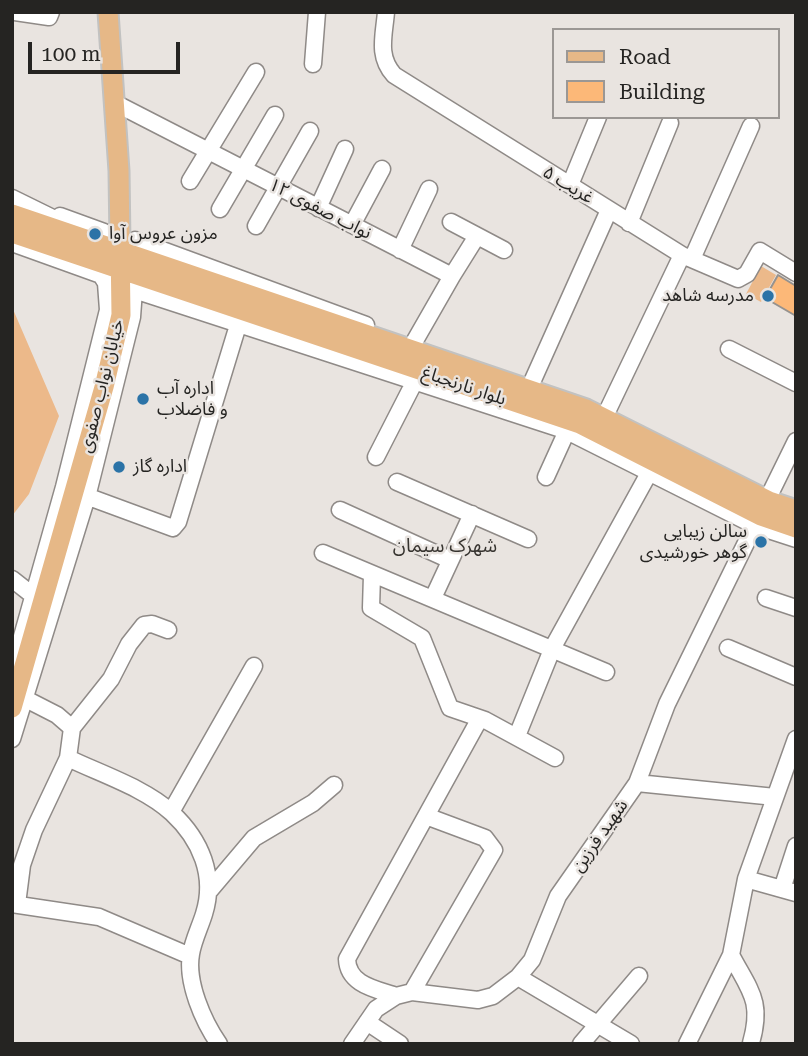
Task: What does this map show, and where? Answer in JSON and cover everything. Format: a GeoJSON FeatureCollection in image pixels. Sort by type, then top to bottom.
{"type":"FeatureCollection","features":[{"type":"Feature","properties":{"kind":"main road","name":"خیابان نواب صفوی"},"geometry":{"type":"LineString","coordinates":[[16,698],[38,600],[81,495],[121,315],[126,254],[108,12]]}},
{"type":"Feature","properties":{"kind":"main road"},"geometry":{"type":"LineString","coordinates":[[15,204],[101,238],[126,254]]}},
{"type":"Feature","properties":{"kind":"main road"},"geometry":{"type":"LineString","coordinates":[[12,233],[126,254]]}},
{"type":"Feature","properties":{"kind":"main road","name":"بلوار نارنجباغ"},"geometry":{"type":"LineString","coordinates":[[126,254],[240,316],[418,376],[527,393],[606,414],[796,528]]}},
{"type":"Feature","properties":{"kind":"main road","name":"بلوار نارنجباغ"},"geometry":{"type":"LineString","coordinates":[[126,254],[411,346],[527,393],[569,426],[653,467],[765,509],[796,510]]}},
{"type":"Feature","properties":{"kind":"street"},"geometry":{"type":"LineString","coordinates":[[15,12],[49,17],[51,12]]}},
{"type":"Feature","properties":{"kind":"street"},"geometry":{"type":"LineString","coordinates":[[313,64],[317,12]]}},
{"type":"Feature","properties":{"kind":"street","name":"غریب ۵"},"geometry":{"type":"LineString","coordinates":[[386,12],[382,56],[394,75],[687,257],[738,279],[747,274],[760,251],[796,273]]}},
{"type":"Feature","properties":{"kind":"street"},"geometry":{"type":"LineString","coordinates":[[190,181],[256,72]]}},
{"type":"Feature","properties":{"kind":"street","name":"نواب صفوی ۱۲"},"geometry":{"type":"LineString","coordinates":[[113,102],[452,276]]}},
{"type":"Feature","properties":{"kind":"street"},"geometry":{"type":"LineString","coordinates":[[220,209],[275,115]]}},
{"type":"Feature","properties":{"kind":"street"},"geometry":{"type":"LineString","coordinates":[[570,186],[597,119]]}},
{"type":"Feature","properties":{"kind":"street"},"geometry":{"type":"LineString","coordinates":[[629,223],[670,123]]}},
{"type":"Feature","properties":{"kind":"street"},"geometry":{"type":"LineString","coordinates":[[606,414],[751,125]]}},
{"type":"Feature","properties":{"kind":"street"},"geometry":{"type":"LineString","coordinates":[[256,226],[310,131]]}},
{"type":"Feature","properties":{"kind":"street"},"geometry":{"type":"LineString","coordinates":[[318,208],[345,149]]}},
{"type":"Feature","properties":{"kind":"street"},"geometry":{"type":"LineString","coordinates":[[352,225],[382,170]]}},
{"type":"Feature","properties":{"kind":"street"},"geometry":{"type":"LineString","coordinates":[[400,250],[429,189]]}},
{"type":"Feature","properties":{"kind":"street"},"geometry":{"type":"LineString","coordinates":[[527,393],[609,210]]}},
{"type":"Feature","properties":{"kind":"street"},"geometry":{"type":"LineString","coordinates":[[451,222],[504,250]]}},
{"type":"Feature","properties":{"kind":"street"},"geometry":{"type":"LineString","coordinates":[[411,346],[477,236]]}},
{"type":"Feature","properties":{"kind":"street"},"geometry":{"type":"LineString","coordinates":[[12,243],[102,275],[106,283],[108,310],[38,600],[12,672]]}},
{"type":"Feature","properties":{"kind":"street"},"geometry":{"type":"LineString","coordinates":[[12,739],[16,698],[81,495],[132,317],[134,290],[240,316],[178,522],[173,528],[81,495]]}},
{"type":"Feature","properties":{"kind":"street"},"geometry":{"type":"LineString","coordinates":[[729,349],[796,383]]}},
{"type":"Feature","properties":{"kind":"street"},"geometry":{"type":"LineString","coordinates":[[376,457],[418,376],[569,426],[546,477]]}},
{"type":"Feature","properties":{"kind":"street","name":"شهید فرزین"},"geometry":{"type":"LineString","coordinates":[[426,817],[347,959],[348,970],[357,981],[404,994],[478,1000],[493,996],[518,977],[532,960],[558,896],[637,783],[667,704],[794,448]]}},
{"type":"Feature","properties":{"kind":"street"},"geometry":{"type":"LineString","coordinates":[[517,736],[553,648],[653,467]]}},
{"type":"Feature","properties":{"kind":"street"},"geometry":{"type":"LineString","coordinates":[[397,482],[528,539]]}},
{"type":"Feature","properties":{"kind":"street"},"geometry":{"type":"LineString","coordinates":[[796,500],[765,509],[796,539]]}},
{"type":"Feature","properties":{"kind":"street"},"geometry":{"type":"LineString","coordinates":[[340,510],[450,560]]}},
{"type":"Feature","properties":{"kind":"street"},"geometry":{"type":"LineString","coordinates":[[433,598],[472,514]]}},
{"type":"Feature","properties":{"kind":"street"},"geometry":{"type":"LineString","coordinates":[[323,553],[606,672]]}},
{"type":"Feature","properties":{"kind":"street"},"geometry":{"type":"LineString","coordinates":[[372,575],[371,608],[422,638],[450,708],[517,736],[555,758]]}},
{"type":"Feature","properties":{"kind":"street"},"geometry":{"type":"LineString","coordinates":[[12,579],[38,600]]}},
{"type":"Feature","properties":{"kind":"street"},"geometry":{"type":"LineString","coordinates":[[766,598],[796,608]]}},
{"type":"Feature","properties":{"kind":"street"},"geometry":{"type":"LineString","coordinates":[[168,631],[144,625],[129,644],[111,680],[72,727],[68,758],[34,830],[22,864],[15,904],[99,918],[190,956]]}},
{"type":"Feature","properties":{"kind":"street"},"geometry":{"type":"LineString","coordinates":[[728,648],[796,677]]}},
{"type":"Feature","properties":{"kind":"street"},"geometry":{"type":"LineString","coordinates":[[171,812],[254,666]]}},
{"type":"Feature","properties":{"kind":"street"},"geometry":{"type":"LineString","coordinates":[[16,698],[57,715],[72,727]]}},
{"type":"Feature","properties":{"kind":"street"},"geometry":{"type":"LineString","coordinates":[[352,1044],[376,1009],[404,994],[494,850],[485,838],[426,817],[480,720]]}},
{"type":"Feature","properties":{"kind":"street"},"geometry":{"type":"LineString","coordinates":[[687,1044],[731,955],[746,879],[796,739]]}},
{"type":"Feature","properties":{"kind":"street"},"geometry":{"type":"LineString","coordinates":[[68,758],[171,812],[198,848],[208,870],[210,890],[190,956],[198,1011],[219,1044]]}},
{"type":"Feature","properties":{"kind":"street"},"geometry":{"type":"LineString","coordinates":[[637,783],[775,797]]}},
{"type":"Feature","properties":{"kind":"street"},"geometry":{"type":"LineString","coordinates":[[210,890],[254,838],[313,803],[334,785]]}},
{"type":"Feature","properties":{"kind":"street"},"geometry":{"type":"LineString","coordinates":[[746,879],[789,891],[796,846]]}},
{"type":"Feature","properties":{"kind":"street"},"geometry":{"type":"LineString","coordinates":[[731,955],[756,1003],[758,1021],[751,1043]]}},
{"type":"Feature","properties":{"kind":"street"},"geometry":{"type":"LineString","coordinates":[[580,1044],[639,976]]}},
{"type":"Feature","properties":{"kind":"street"},"geometry":{"type":"LineString","coordinates":[[518,977],[631,1044]]}},
{"type":"Feature","properties":{"kind":"street"},"geometry":{"type":"LineString","coordinates":[[367,1022],[400,1044]]}},
{"type":"Feature","properties":{"kind":"shaded area"},"geometry":{"type":"Polygon","coordinates":[[[761,266],[776,275],[761,302],[746,294],[761,266]]]}},
{"type":"Feature","properties":{"kind":"shaded area"},"geometry":{"type":"Polygon","coordinates":[[[12,307],[59,416],[29,494],[12,516],[12,307]]]}},
{"type":"Feature","properties":{"kind":"building"},"geometry":{"type":"Polygon","coordinates":[[[778,275],[796,286],[796,316],[765,298],[778,275]]]}},
{"type":"Feature","properties":{"kind":"place","name":"مزون عروس آوا"},"geometry":{"type":"Point","coordinates":[95,234]}},
{"type":"Feature","properties":{"kind":"place","name":"مدرسه شاهد"},"geometry":{"type":"Point","coordinates":[768,296]}},
{"type":"Feature","properties":{"kind":"place","name":"اداره آب و فاضلاب"},"geometry":{"type":"Point","coordinates":[143,399]}},
{"type":"Feature","properties":{"kind":"place","name":"اداره گاز"},"geometry":{"type":"Point","coordinates":[119,467]}},
{"type":"Feature","properties":{"kind":"place","name":"سالن زیبایی گوهر خورشیدی"},"geometry":{"type":"Point","coordinates":[761,542]}},
{"type":"Feature","properties":{"kind":"district","name":"شهرک سیمان"},"geometry":{"type":"Point","coordinates":[445,546]}}]}
